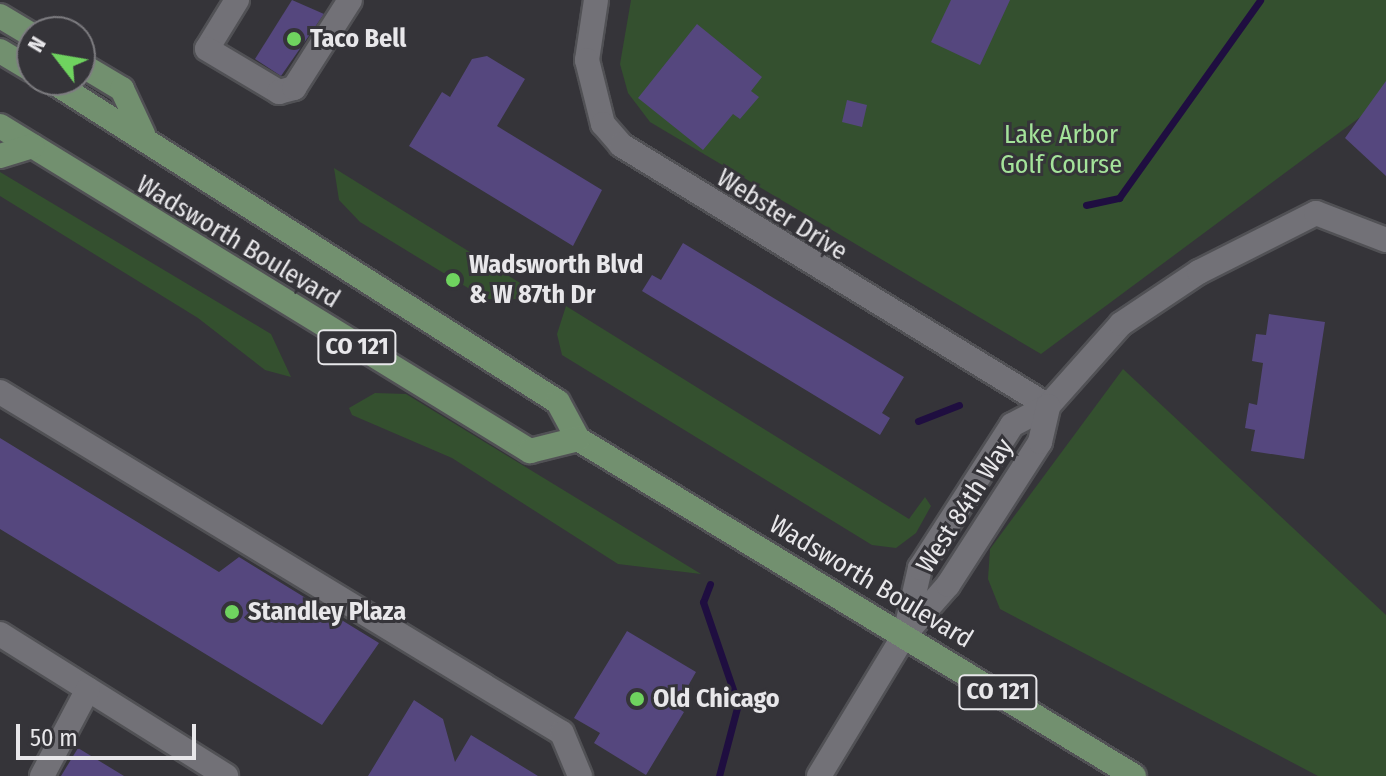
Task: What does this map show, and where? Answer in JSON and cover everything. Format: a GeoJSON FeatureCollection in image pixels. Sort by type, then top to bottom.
{"type":"FeatureCollection","features":[{"type":"Feature","properties":{"kind":"main road"},"geometry":{"type":"LineString","coordinates":[[96,74],[122,89],[143,134]]}},
{"type":"Feature","properties":{"kind":"main road","name":"Wadsworth Boulevard"},"geometry":{"type":"LineString","coordinates":[[78,96],[143,134],[558,402],[578,439],[905,634],[1134,776]]}},
{"type":"Feature","properties":{"kind":"main road","name":"Wadsworth Boulevard"},"geometry":{"type":"LineString","coordinates":[[0,126],[530,451],[578,439]]}},
{"type":"Feature","properties":{"kind":"main road"},"geometry":{"type":"LineString","coordinates":[[0,156],[32,146]]}},
{"type":"Feature","properties":{"kind":"street"},"geometry":{"type":"LineString","coordinates":[[237,0],[207,49],[279,92],[294,88],[350,0]]}},
{"type":"Feature","properties":{"kind":"street","name":"Webster Drive"},"geometry":{"type":"LineString","coordinates":[[596,0],[589,73],[603,124],[621,145],[1048,406]]}},
{"type":"Feature","properties":{"kind":"street","name":"West 84th Way"},"geometry":{"type":"LineString","coordinates":[[905,634],[920,568],[961,499],[1012,425],[1048,406],[1121,324],[1199,272],[1316,213],[1386,240]]}},
{"type":"Feature","properties":{"kind":"street"},"geometry":{"type":"LineString","coordinates":[[0,392],[562,733],[580,776]]}},
{"type":"Feature","properties":{"kind":"street","name":"West 84th Way"},"geometry":{"type":"LineString","coordinates":[[905,634],[948,585],[1040,442],[1048,406]]}},
{"type":"Feature","properties":{"kind":"street"},"geometry":{"type":"LineString","coordinates":[[0,634],[226,776]]}},
{"type":"Feature","properties":{"kind":"street"},"geometry":{"type":"LineString","coordinates":[[819,776],[905,634]]}},
{"type":"Feature","properties":{"kind":"street"},"geometry":{"type":"LineString","coordinates":[[42,776],[88,689]]}},
{"type":"Feature","properties":{"kind":"green space","name":"Lake Arbor Golf Course"},"geometry":{"type":"Polygon","coordinates":[[[631,0],[1386,0],[1386,98],[1041,354],[650,122],[628,93],[620,64],[631,0]]]}},
{"type":"Feature","properties":{"kind":"green space"},"geometry":{"type":"Polygon","coordinates":[[[334,168],[533,291],[518,299],[486,299],[360,222],[339,200],[334,168]]]}},
{"type":"Feature","properties":{"kind":"green space"},"geometry":{"type":"Polygon","coordinates":[[[0,172],[271,334],[291,377],[265,370],[198,318],[0,196],[0,172]]]}},
{"type":"Feature","properties":{"kind":"green space"},"geometry":{"type":"Polygon","coordinates":[[[566,306],[909,519],[925,497],[931,506],[916,533],[896,548],[872,545],[562,355],[557,334],[566,306]]]}},
{"type":"Feature","properties":{"kind":"green space"},"geometry":{"type":"Polygon","coordinates":[[[1123,369],[1386,615],[1386,776],[1318,776],[1000,609],[988,579],[990,549],[1123,369]]]}},
{"type":"Feature","properties":{"kind":"green space"},"geometry":{"type":"Polygon","coordinates":[[[375,393],[406,394],[701,574],[618,564],[452,458],[352,415],[349,408],[375,393]]]}},
{"type":"Feature","properties":{"kind":"building","name":"Taco Bell"},"geometry":{"type":"Polygon","coordinates":[[[292,0],[324,14],[281,76],[255,59],[292,0]]]}},
{"type":"Feature","properties":{"kind":"building"},"geometry":{"type":"Polygon","coordinates":[[[951,0],[1010,0],[980,65],[931,42],[951,0]]]}},
{"type":"Feature","properties":{"kind":"building"},"geometry":{"type":"Polygon","coordinates":[[[697,24],[762,77],[751,91],[759,97],[740,119],[733,114],[703,150],[638,98],[697,24]]]}},
{"type":"Feature","properties":{"kind":"building"},"geometry":{"type":"Polygon","coordinates":[[[487,56],[525,79],[497,126],[602,190],[573,246],[409,146],[442,92],[450,97],[472,59],[487,56]]]}},
{"type":"Feature","properties":{"kind":"building"},"geometry":{"type":"Polygon","coordinates":[[[1386,81],[1386,176],[1345,138],[1386,81]]]}},
{"type":"Feature","properties":{"kind":"building"},"geometry":{"type":"Polygon","coordinates":[[[847,100],[867,105],[862,127],[842,122],[847,100]]]}},
{"type":"Feature","properties":{"kind":"building"},"geometry":{"type":"Polygon","coordinates":[[[683,243],[904,377],[882,413],[890,418],[880,435],[642,291],[652,275],[661,280],[683,243]]]}},
{"type":"Feature","properties":{"kind":"building"},"geometry":{"type":"Polygon","coordinates":[[[1269,314],[1325,322],[1304,459],[1251,451],[1255,430],[1245,428],[1249,403],[1257,405],[1263,363],[1252,361],[1256,334],[1266,335],[1269,314]]]}},
{"type":"Feature","properties":{"kind":"building","name":"Standley Plaza"},"geometry":{"type":"Polygon","coordinates":[[[0,438],[219,572],[239,557],[379,643],[322,725],[0,529],[0,438]]]}},
{"type":"Feature","properties":{"kind":"building"},"geometry":{"type":"Polygon","coordinates":[[[627,631],[696,672],[676,707],[684,712],[646,775],[594,743],[600,733],[574,718],[627,631]]]}},
{"type":"Feature","properties":{"kind":"building"},"geometry":{"type":"Polygon","coordinates":[[[414,700],[443,719],[455,762],[471,735],[538,776],[368,776],[414,700]]]}},
{"type":"Feature","properties":{"kind":"building"},"geometry":{"type":"Polygon","coordinates":[[[78,748],[124,776],[61,776],[78,748]]]}},
{"type":"Feature","properties":{"kind":"waterway"},"geometry":{"type":"LineString","coordinates":[[1086,205],[1119,198],[1260,0]]}},
{"type":"Feature","properties":{"kind":"waterway"},"geometry":{"type":"LineString","coordinates":[[918,421],[959,405]]}},
{"type":"Feature","properties":{"kind":"waterway"},"geometry":{"type":"LineString","coordinates":[[710,584],[703,602],[738,704],[719,776]]}},
{"type":"Feature","properties":{"kind":"place","name":"Taco Bell"},"geometry":{"type":"Point","coordinates":[294,39]}},
{"type":"Feature","properties":{"kind":"place","name":"Wadsworth Blvd & W 87th Dr"},"geometry":{"type":"Point","coordinates":[453,280]}},
{"type":"Feature","properties":{"kind":"place","name":"Standley Plaza"},"geometry":{"type":"Point","coordinates":[232,612]}},
{"type":"Feature","properties":{"kind":"place","name":"Old Chicago"},"geometry":{"type":"Point","coordinates":[637,699]}}]}
